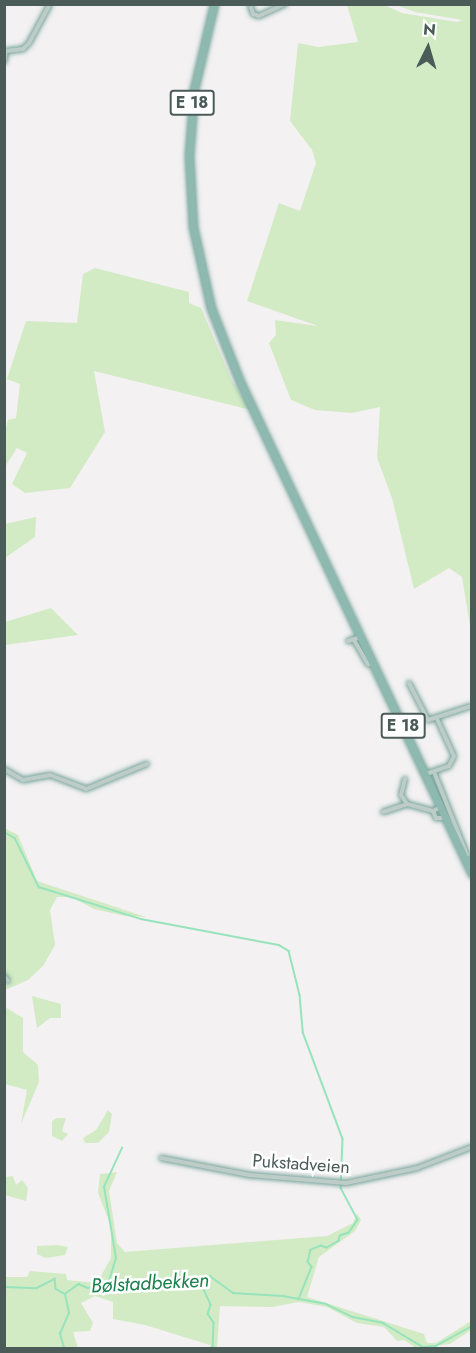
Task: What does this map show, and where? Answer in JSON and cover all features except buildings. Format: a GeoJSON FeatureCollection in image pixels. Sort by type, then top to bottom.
{"type":"FeatureCollection","features":[{"type":"Feature","properties":{"kind":"highway","name":"E 18"},"geometry":{"type":"LineString","coordinates":[[214,4],[198,67],[190,133],[191,205],[200,267],[225,349],[357,638],[374,664],[471,874]]}},
{"type":"Feature","properties":{"kind":"street"},"geometry":{"type":"LineString","coordinates":[[4,62],[6,51],[23,49],[29,43],[50,4]]}},
{"type":"Feature","properties":{"kind":"street"},"geometry":{"type":"LineString","coordinates":[[250,4],[253,14],[259,16],[285,4]]}},
{"type":"Feature","properties":{"kind":"street"},"geometry":{"type":"LineString","coordinates":[[348,641],[357,638]]}},
{"type":"Feature","properties":{"kind":"street"},"geometry":{"type":"LineString","coordinates":[[409,683],[426,719],[437,719],[471,706]]}},
{"type":"Feature","properties":{"kind":"street"},"geometry":{"type":"LineString","coordinates":[[426,774],[448,766],[454,756],[437,719]]}},
{"type":"Feature","properties":{"kind":"street"},"geometry":{"type":"LineString","coordinates":[[4,769],[23,780],[50,775],[86,789],[147,764]]}},
{"type":"Feature","properties":{"kind":"street"},"geometry":{"type":"LineString","coordinates":[[434,772],[467,855]]}},
{"type":"Feature","properties":{"kind":"street"},"geometry":{"type":"LineString","coordinates":[[405,779],[401,795],[407,804]]}},
{"type":"Feature","properties":{"kind":"street"},"geometry":{"type":"LineString","coordinates":[[383,812],[407,804],[433,811],[441,807]]}},
{"type":"Feature","properties":{"kind":"street"},"geometry":{"type":"LineString","coordinates":[[433,811],[436,818],[441,818]]}},
{"type":"Feature","properties":{"kind":"street"},"geometry":{"type":"LineString","coordinates":[[4,976],[8,981]]}},
{"type":"Feature","properties":{"kind":"street","name":"Pukstadveien"},"geometry":{"type":"LineString","coordinates":[[161,1158],[249,1175],[340,1183],[417,1168],[471,1147]]}},
{"type":"Feature","properties":{"kind":"green space"},"geometry":{"type":"Polygon","coordinates":[[[347,5],[384,5],[402,13],[457,22],[462,20],[415,12],[396,5],[471,5],[471,632],[462,577],[449,568],[414,589],[392,498],[377,458],[380,407],[352,413],[315,410],[291,400],[269,343],[276,335],[275,320],[318,326],[247,301],[279,203],[300,211],[316,163],[312,150],[290,121],[298,43],[318,47],[358,42],[347,5]]]}},
{"type":"Feature","properties":{"kind":"green space"},"geometry":{"type":"Polygon","coordinates":[[[95,268],[189,292],[189,303],[201,308],[232,381],[251,410],[94,371],[105,432],[70,488],[25,493],[12,484],[27,453],[17,448],[5,467],[5,432],[8,420],[16,418],[20,384],[7,379],[26,321],[77,323],[83,274],[95,268]]]}},
{"type":"Feature","properties":{"kind":"green space"},"geometry":{"type":"Polygon","coordinates":[[[36,517],[35,537],[5,558],[5,524],[36,517]]]}},
{"type":"Feature","properties":{"kind":"green space"},"geometry":{"type":"Polygon","coordinates":[[[51,608],[78,635],[5,645],[5,622],[51,608]]]}},
{"type":"Feature","properties":{"kind":"green space"},"geometry":{"type":"Polygon","coordinates":[[[5,828],[18,835],[37,881],[146,917],[125,916],[94,909],[71,897],[57,897],[50,910],[55,945],[43,966],[28,980],[5,990],[5,828]]]}},
{"type":"Feature","properties":{"kind":"green space"},"geometry":{"type":"Polygon","coordinates":[[[32,996],[61,1004],[61,1018],[50,1018],[37,1028],[32,996]]]}},
{"type":"Feature","properties":{"kind":"green space"},"geometry":{"type":"Polygon","coordinates":[[[5,1007],[23,1018],[23,1052],[38,1065],[39,1082],[21,1124],[27,1090],[5,1084],[5,1007]]]}},
{"type":"Feature","properties":{"kind":"green space"},"geometry":{"type":"Polygon","coordinates":[[[108,1110],[112,1114],[109,1132],[98,1143],[85,1143],[83,1138],[96,1130],[108,1110]]]}},
{"type":"Feature","properties":{"kind":"green space"},"geometry":{"type":"Polygon","coordinates":[[[57,1118],[66,1118],[62,1131],[68,1134],[62,1141],[52,1136],[52,1121],[57,1118]]]}},
{"type":"Feature","properties":{"kind":"green space"},"geometry":{"type":"Polygon","coordinates":[[[117,1172],[109,1191],[117,1243],[125,1252],[327,1236],[353,1223],[357,1213],[361,1220],[355,1231],[319,1257],[307,1297],[424,1334],[427,1343],[436,1343],[471,1321],[471,1330],[450,1344],[416,1348],[404,1340],[397,1341],[384,1327],[357,1323],[327,1307],[299,1302],[272,1307],[220,1306],[217,1348],[210,1348],[210,1345],[145,1325],[113,1319],[113,1302],[95,1296],[81,1303],[93,1323],[90,1331],[73,1332],[78,1348],[5,1348],[5,1277],[27,1277],[30,1271],[66,1274],[67,1280],[97,1283],[111,1258],[111,1226],[98,1193],[100,1174],[117,1172]]]}},
{"type":"Feature","properties":{"kind":"green space"},"geometry":{"type":"Polygon","coordinates":[[[13,1176],[16,1185],[22,1180],[28,1188],[26,1201],[5,1195],[5,1177],[13,1176]]]}},
{"type":"Feature","properties":{"kind":"green space"},"geometry":{"type":"Polygon","coordinates":[[[37,1246],[68,1247],[65,1255],[46,1258],[37,1254],[37,1246]]]}},
{"type":"Feature","properties":{"kind":"waterway"},"geometry":{"type":"LineString","coordinates":[[4,832],[15,838],[39,887],[141,919],[279,945],[289,951],[300,995],[303,1032],[343,1139],[341,1188],[358,1220],[349,1233],[340,1236],[339,1241],[327,1248],[321,1246],[311,1250],[308,1262],[312,1267],[299,1300]]}},
{"type":"Feature","properties":{"kind":"waterway"},"geometry":{"type":"LineString","coordinates":[[109,1281],[116,1258],[104,1187],[122,1148]]}},
{"type":"Feature","properties":{"kind":"waterway","name":"Bølstadbekken"},"geometry":{"type":"LineString","coordinates":[[4,1287],[37,1288],[55,1279],[56,1289],[65,1294],[79,1284],[88,1288],[109,1283],[131,1288],[135,1281],[144,1279],[184,1285],[210,1276],[233,1293],[283,1296],[326,1304],[353,1317],[383,1323],[423,1347],[436,1346],[472,1326]]}},
{"type":"Feature","properties":{"kind":"waterway"},"geometry":{"type":"LineString","coordinates":[[200,1281],[211,1305],[208,1314],[214,1323],[213,1348]]}},
{"type":"Feature","properties":{"kind":"waterway"},"geometry":{"type":"LineString","coordinates":[[64,1348],[60,1334],[69,1313],[65,1294]]}}]}
